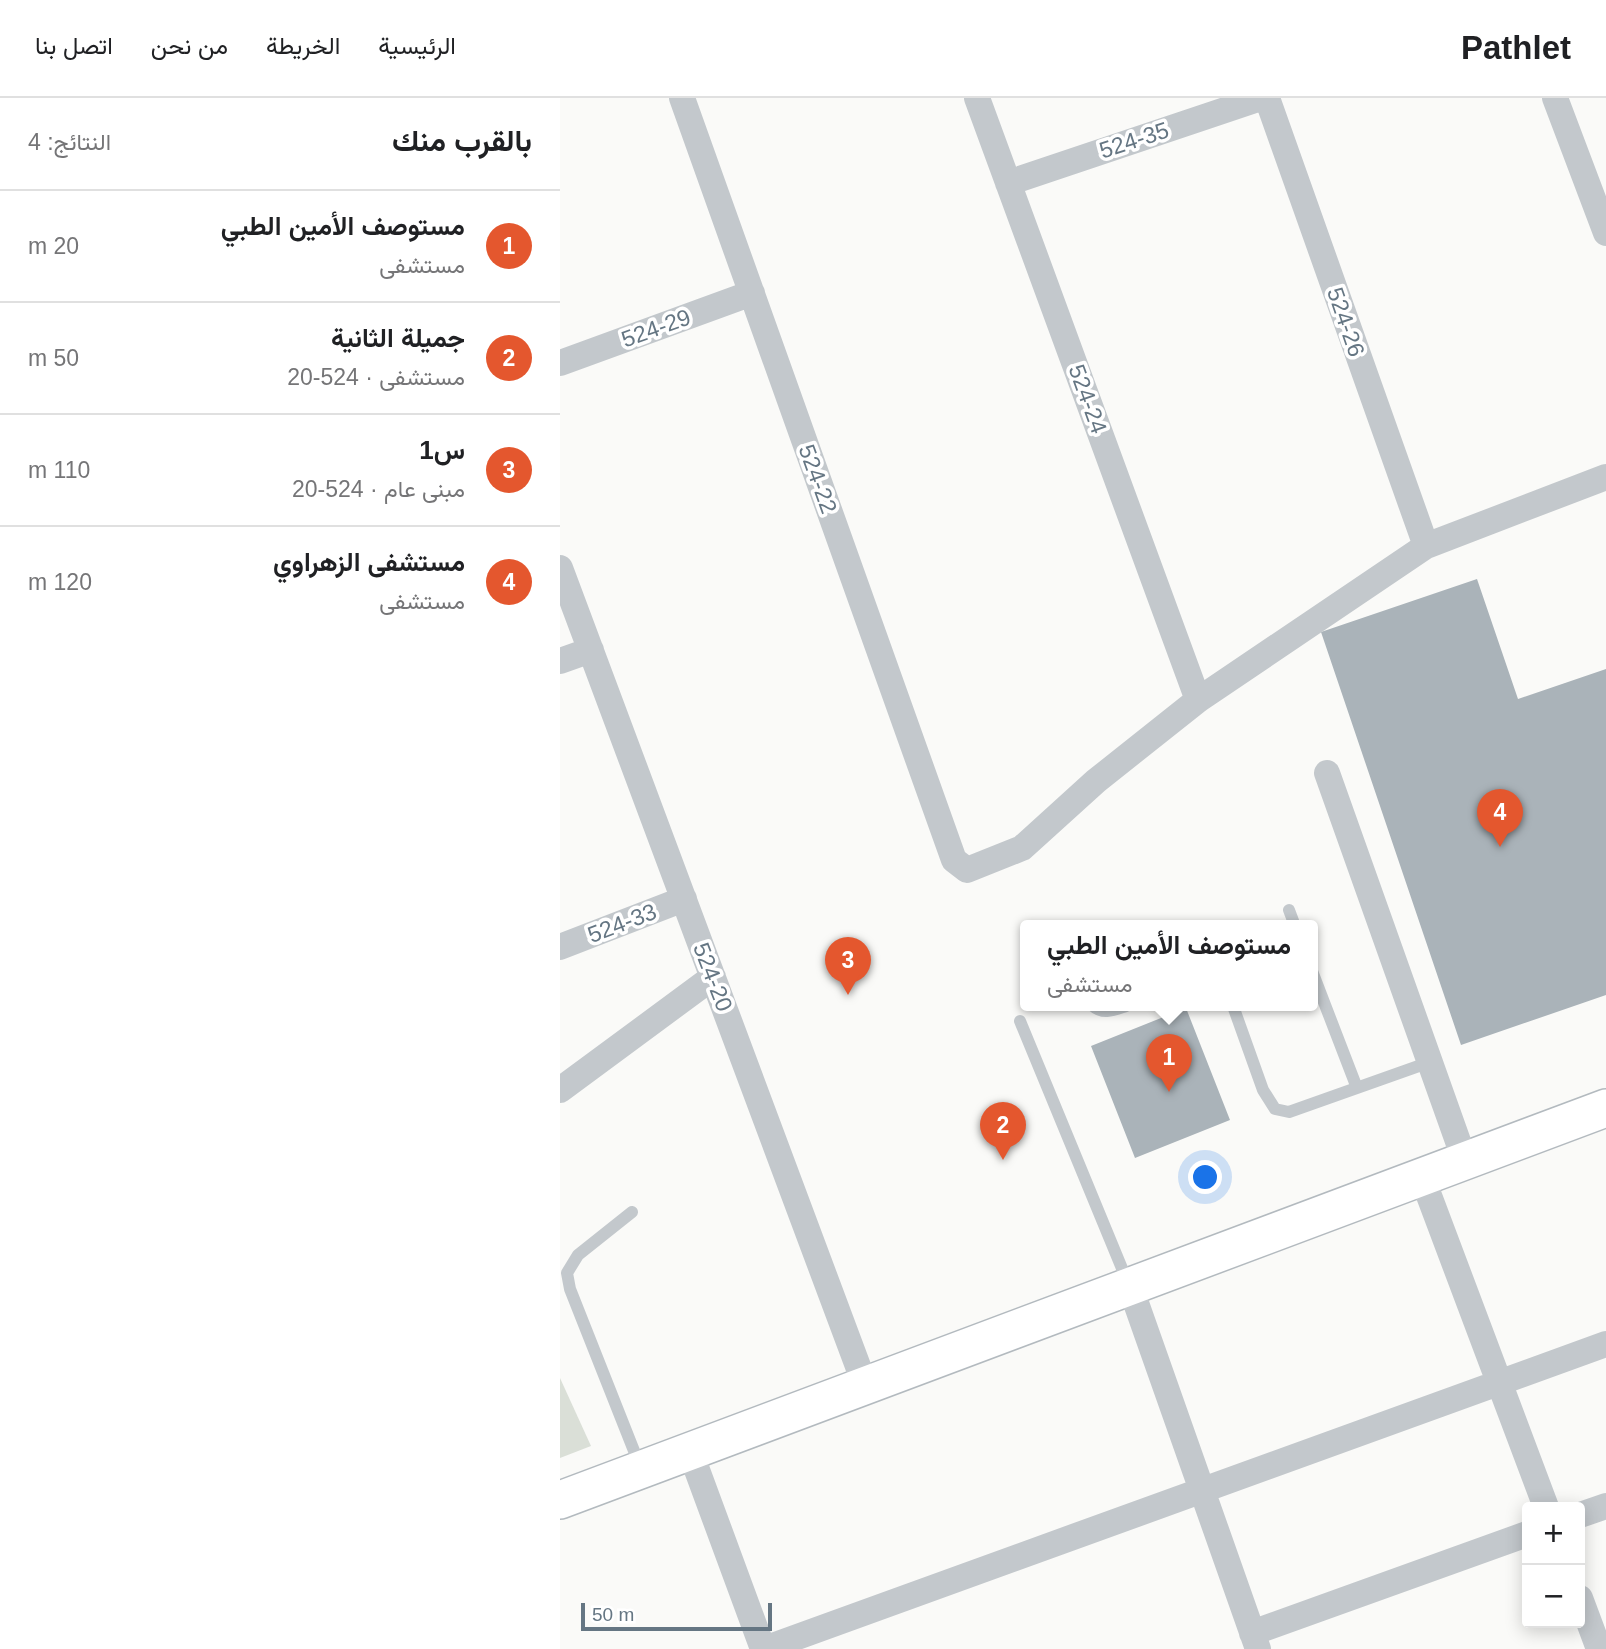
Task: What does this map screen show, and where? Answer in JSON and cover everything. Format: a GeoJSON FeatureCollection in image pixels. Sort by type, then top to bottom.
{"type":"FeatureCollection","features":[{"type":"Feature","properties":{"kind":"street","name":"524-22"},"geometry":{"type":"LineString","coordinates":[[682,98],[954,860],[967,870],[1022,848],[1096,780],[1198,700]]}},
{"type":"Feature","properties":{"kind":"street","name":"524-24"},"geometry":{"type":"LineString","coordinates":[[977,98],[1198,700]]}},
{"type":"Feature","properties":{"kind":"street","name":"524-35"},"geometry":{"type":"LineString","coordinates":[[1008,183],[1261,98]]}},
{"type":"Feature","properties":{"kind":"street","name":"524-26"},"geometry":{"type":"LineString","coordinates":[[1267,98],[1426,547]]}},
{"type":"Feature","properties":{"kind":"street"},"geometry":{"type":"LineString","coordinates":[[1555,98],[1606,233]]}},
{"type":"Feature","properties":{"kind":"street","name":"524-29"},"geometry":{"type":"LineString","coordinates":[[560,363],[752,293]]}},
{"type":"Feature","properties":{"kind":"street"},"geometry":{"type":"LineString","coordinates":[[1198,700],[1426,547],[1606,477]]}},
{"type":"Feature","properties":{"kind":"street","name":"524-20"},"geometry":{"type":"LineString","coordinates":[[560,568],[865,1385]]}},
{"type":"Feature","properties":{"kind":"street"},"geometry":{"type":"LineString","coordinates":[[560,661],[591,650]]}},
{"type":"Feature","properties":{"kind":"street"},"geometry":{"type":"LineString","coordinates":[[1327,773],[1465,1161]]}},
{"type":"Feature","properties":{"kind":"street","name":"524-33"},"geometry":{"type":"LineString","coordinates":[[560,947],[684,899]]}},
{"type":"Feature","properties":{"kind":"street"},"geometry":{"type":"LineString","coordinates":[[560,1090],[713,977]]}},
{"type":"Feature","properties":{"kind":"street"},"geometry":{"type":"LineString","coordinates":[[560,1500],[1606,1108]]}},
{"type":"Feature","properties":{"kind":"street"},"geometry":{"type":"LineString","coordinates":[[1422,1177],[1544,1502]]}},
{"type":"Feature","properties":{"kind":"street"},"geometry":{"type":"LineString","coordinates":[[1130,1286],[1255,1641],[1522,1536]]}},
{"type":"Feature","properties":{"kind":"street"},"geometry":{"type":"LineString","coordinates":[[690,1451],[763,1649],[1606,1344]]}},
{"type":"Feature","properties":{"kind":"street"},"geometry":{"type":"LineString","coordinates":[[1585,1513],[1606,1506]]}},
{"type":"Feature","properties":{"kind":"street"},"geometry":{"type":"LineString","coordinates":[[1585,1611],[1599,1649]]}},
{"type":"Feature","properties":{"kind":"lane"},"geometry":{"type":"LineString","coordinates":[[1289,910],[1293,920]]}},
{"type":"Feature","properties":{"kind":"lane"},"geometry":{"type":"LineString","coordinates":[[1318,987],[1357,1088]]}},
{"type":"Feature","properties":{"kind":"lane"},"geometry":{"type":"LineString","coordinates":[[1235,1011],[1263,1090],[1275,1109],[1289,1112],[1430,1062]]}},
{"type":"Feature","properties":{"kind":"lane"},"geometry":{"type":"LineString","coordinates":[[1020,1021],[1130,1286]]}},
{"type":"Feature","properties":{"kind":"lane"},"geometry":{"type":"LineString","coordinates":[[632,1212],[578,1255],[567,1273],[570,1289],[641,1469]]}},
{"type":"Feature","properties":{"kind":"shaded area"},"geometry":{"type":"Polygon","coordinates":[[[560,1378],[591,1446],[560,1458],[560,1378]]]}},
{"type":"Feature","properties":{"kind":"building"},"geometry":{"type":"Polygon","coordinates":[[[1477,579],[1518,699],[1606,669],[1606,995],[1461,1045],[1321,632],[1477,579]]]}},
{"type":"Feature","properties":{"kind":"building"},"geometry":{"type":"Polygon","coordinates":[[[1178,1011],[1187,1011],[1230,1120],[1135,1158],[1091,1046],[1178,1011]]]}},
{"type":"Feature","properties":{"kind":"place","name":"مستشفى الزهراوي"},"geometry":{"type":"Point","coordinates":[1500,847]}},
{"type":"Feature","properties":{"kind":"place","name":"س1"},"geometry":{"type":"Point","coordinates":[848,995]}},
{"type":"Feature","properties":{"kind":"place","name":"مستوصف الأمين الطبي"},"geometry":{"type":"Point","coordinates":[1169,1092]}},
{"type":"Feature","properties":{"kind":"place","name":"جميلة الثانية"},"geometry":{"type":"Point","coordinates":[1003,1160]}}]}
